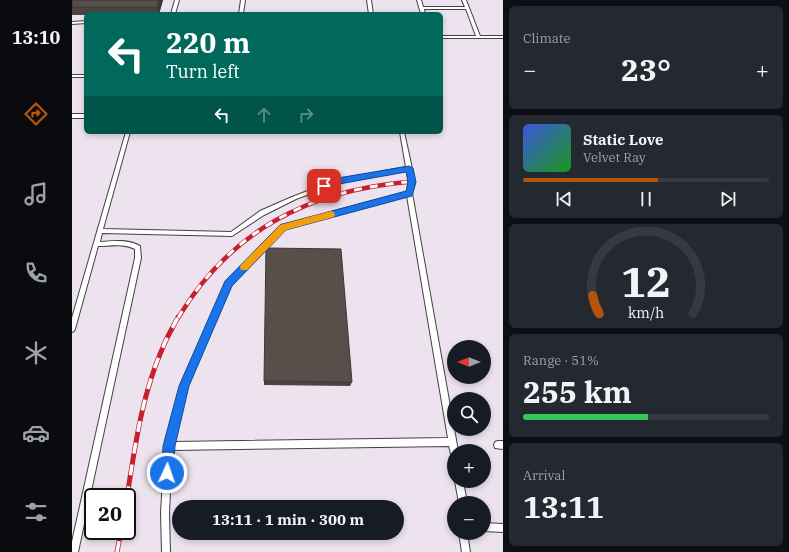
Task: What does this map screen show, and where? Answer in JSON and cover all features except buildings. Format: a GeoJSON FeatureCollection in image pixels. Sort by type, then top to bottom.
{"type":"FeatureCollection","features":[{"type":"Feature","properties":{"kind":"lane"},"geometry":{"type":"LineString","coordinates":[[175,12],[178,0]]}},
{"type":"Feature","properties":{"kind":"lane"},"geometry":{"type":"LineString","coordinates":[[241,12],[243,0]]}},
{"type":"Feature","properties":{"kind":"lane"},"geometry":{"type":"LineString","coordinates":[[369,0],[371,12]]}},
{"type":"Feature","properties":{"kind":"lane"},"geometry":{"type":"LineString","coordinates":[[419,0],[422,12]]}},
{"type":"Feature","properties":{"kind":"lane"},"geometry":{"type":"LineString","coordinates":[[464,0],[478,37]]}},
{"type":"Feature","properties":{"kind":"lane"},"geometry":{"type":"LineString","coordinates":[[421,8],[467,8]]}},
{"type":"Feature","properties":{"kind":"lane"},"geometry":{"type":"LineString","coordinates":[[72,23],[84,22]]}},
{"type":"Feature","properties":{"kind":"lane"},"geometry":{"type":"LineString","coordinates":[[443,37],[503,37]]}},
{"type":"Feature","properties":{"kind":"lane"},"geometry":{"type":"LineString","coordinates":[[72,76],[84,76]]}},
{"type":"Feature","properties":{"kind":"lane"},"geometry":{"type":"LineString","coordinates":[[72,116],[84,116]]}},
{"type":"Feature","properties":{"kind":"lane"},"geometry":{"type":"LineString","coordinates":[[72,329],[127,134]]}},
{"type":"Feature","properties":{"kind":"lane"},"geometry":{"type":"LineString","coordinates":[[169,446],[453,442],[409,194],[412,182],[402,134]]}},
{"type":"Feature","properties":{"kind":"lane"},"geometry":{"type":"LineString","coordinates":[[100,231],[232,234],[262,213],[294,198],[338,181],[409,168]]}},
{"type":"Feature","properties":{"kind":"lane"},"geometry":{"type":"LineString","coordinates":[[166,552],[165,514],[169,446],[184,386],[228,284],[283,228],[409,194]]}},
{"type":"Feature","properties":{"kind":"lane"},"geometry":{"type":"LineString","coordinates":[[74,552],[138,258],[138,248],[134,245],[122,243],[96,244]]}},
{"type":"Feature","properties":{"kind":"lane"},"geometry":{"type":"LineString","coordinates":[[491,527],[503,528]]}},
{"type":"Feature","properties":{"kind":"lane"},"geometry":{"type":"LineString","coordinates":[[464,540],[466,552]]}},
{"type":"Feature","properties":{"kind":"shaded area"},"geometry":{"type":"Polygon","coordinates":[[[72,0],[503,0],[503,552],[72,552],[72,0]]]}},
{"type":"Feature","properties":{"kind":"railway"},"geometry":{"type":"LineString","coordinates":[[178,318],[199,288],[222,261],[247,239],[275,221],[305,206],[337,195],[371,187],[407,182]]}},
{"type":"Feature","properties":{"kind":"railway"},"geometry":{"type":"LineString","coordinates":[[128,488],[144,402],[156,365],[178,317]]}},
{"type":"Feature","properties":{"kind":"railway"},"geometry":{"type":"LineString","coordinates":[[117,552],[119,540]]}},
{"type":"Feature","properties":{"kind":"slow traffic"},"geometry":{"type":"LineString","coordinates":[[244,267],[283,228],[331,215]]}},
{"type":"Feature","properties":{"kind":"route"},"geometry":{"type":"LineString","coordinates":[[167,473],[169,446],[184,386],[228,284],[283,228],[409,194],[412,182],[409,168],[338,181],[324,186]]}}]}
